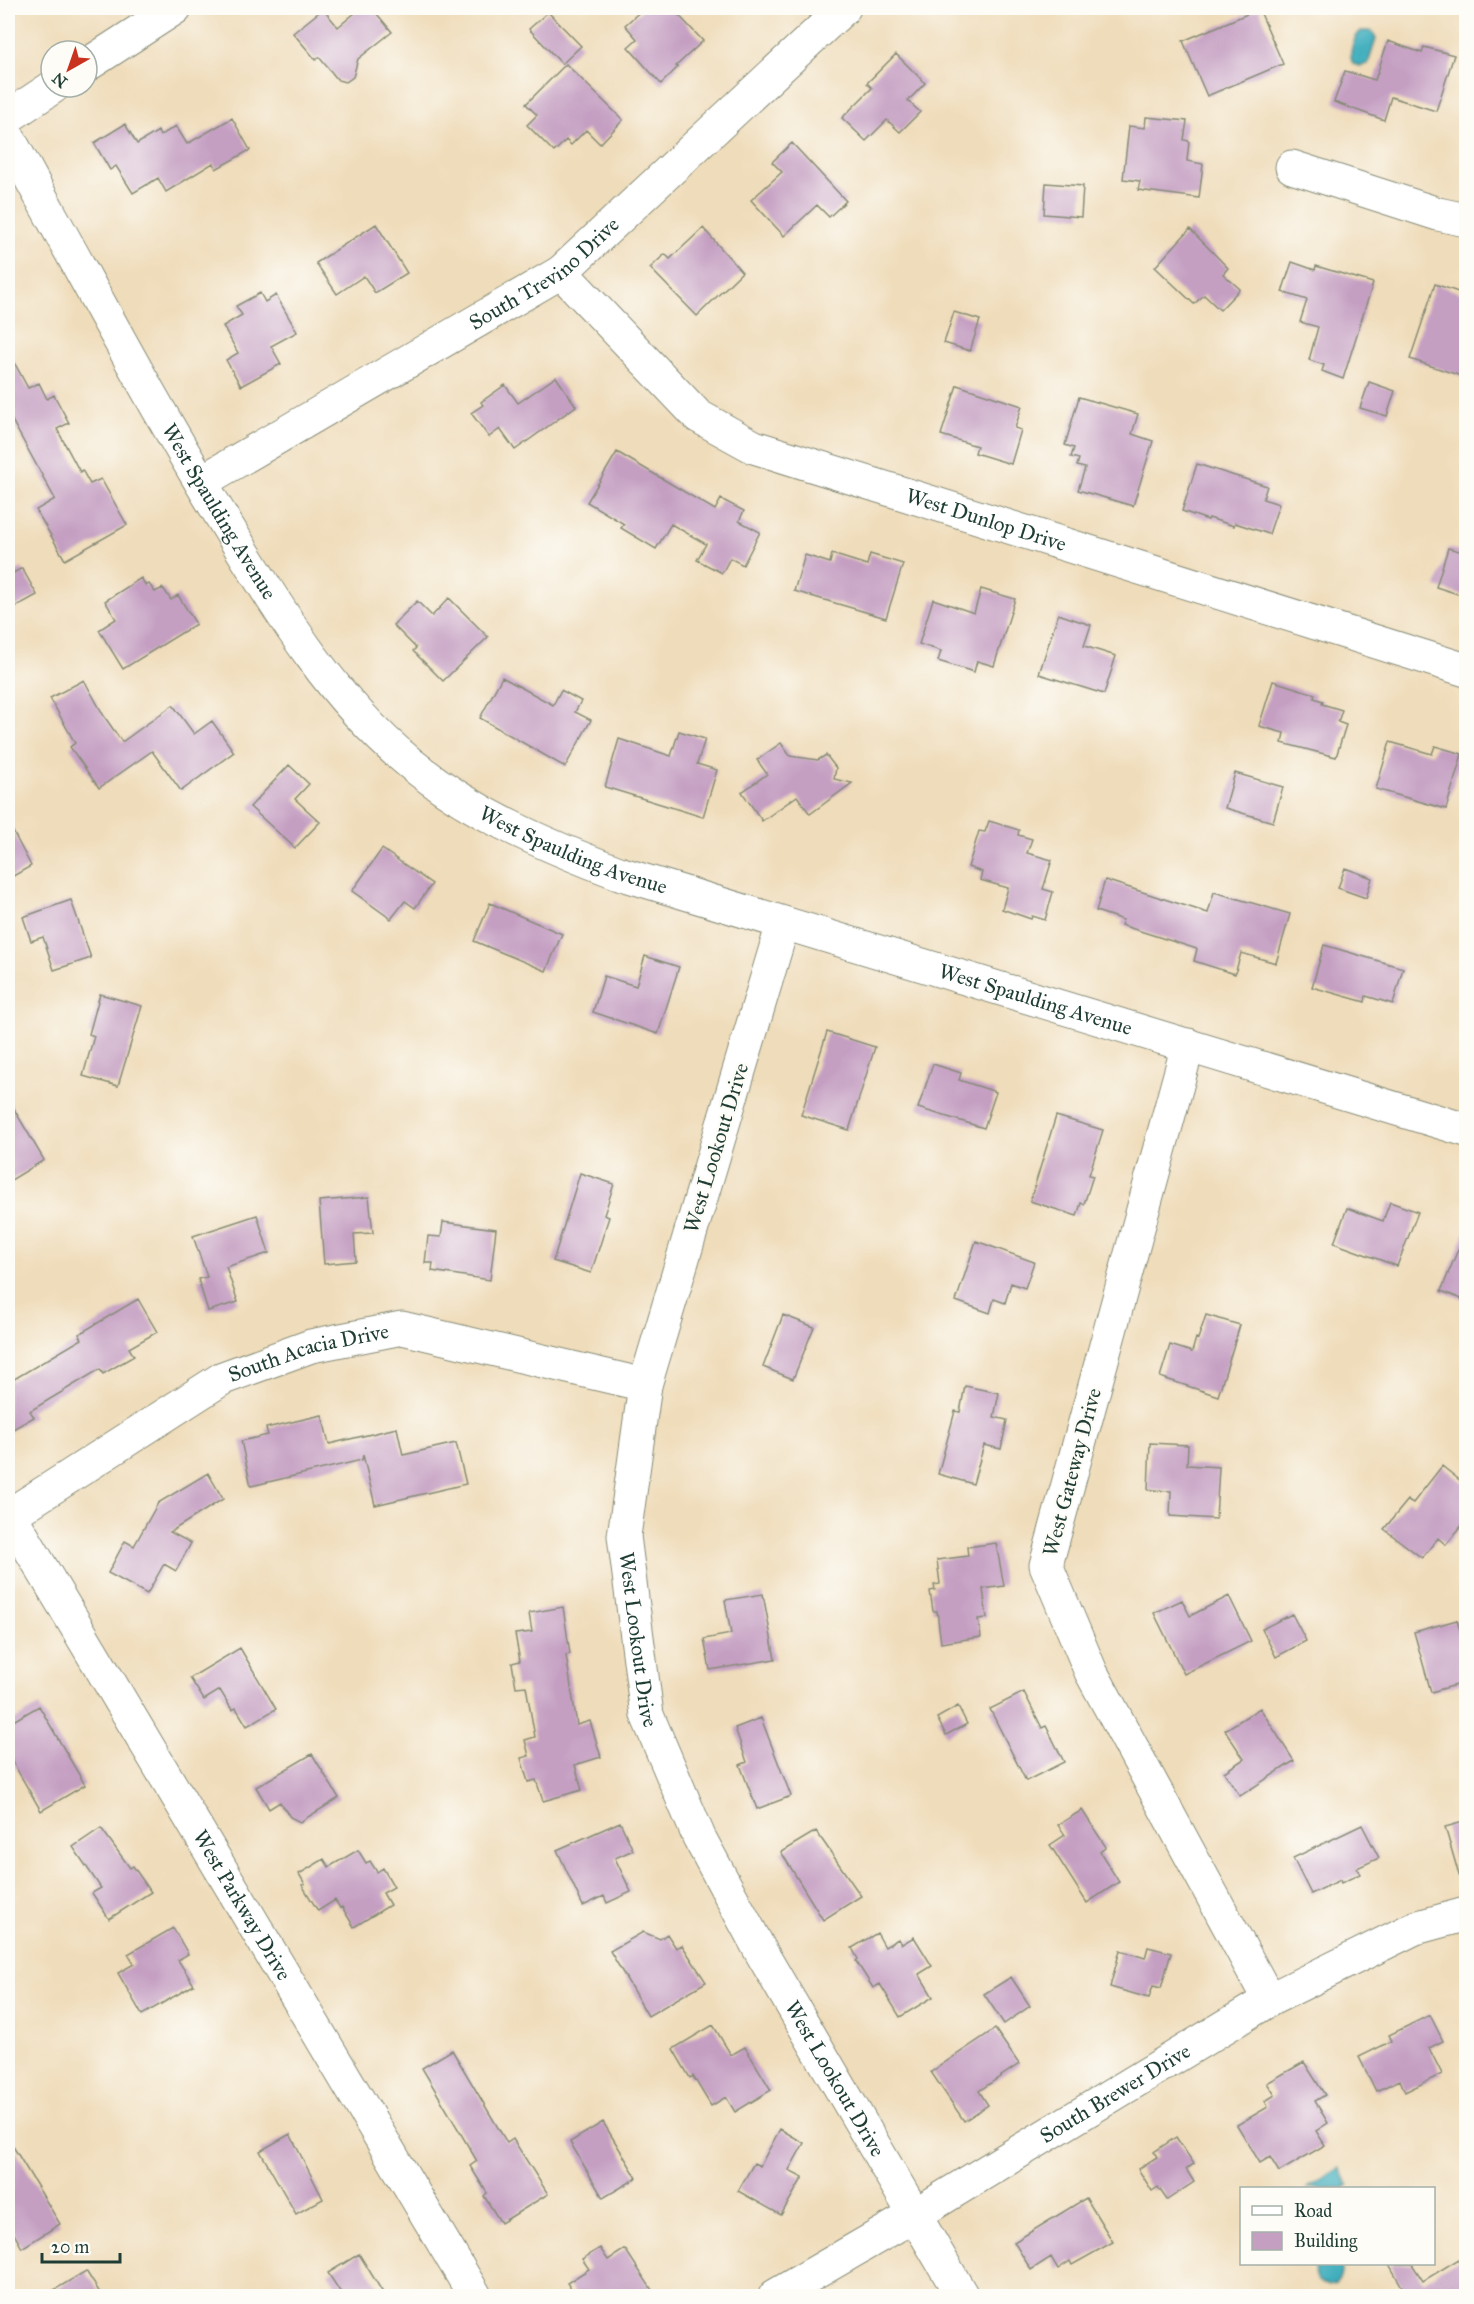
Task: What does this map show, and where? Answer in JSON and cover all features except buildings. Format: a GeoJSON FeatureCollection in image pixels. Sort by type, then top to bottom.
{"type":"FeatureCollection","features":[{"type":"Feature","properties":{"kind":"street"},"geometry":{"type":"LineString","coordinates":[[99,57],[175,8]]}},
{"type":"Feature","properties":{"kind":"street","name":"South Trevino Drive"},"geometry":{"type":"LineString","coordinates":[[201,482],[561,272],[844,8]]}},
{"type":"Feature","properties":{"kind":"street"},"geometry":{"type":"LineString","coordinates":[[8,117],[39,96]]}},
{"type":"Feature","properties":{"kind":"street","name":"West Spaulding Avenue"},"geometry":{"type":"LineString","coordinates":[[8,137],[201,482],[264,587],[304,646],[373,729],[409,763],[449,792],[552,848],[619,873],[1467,1130]]}},
{"type":"Feature","properties":{"kind":"street"},"geometry":{"type":"LineString","coordinates":[[1292,167],[1438,214],[1467,220]]}},
{"type":"Feature","properties":{"kind":"street","name":"West Dunlop Drive"},"geometry":{"type":"LineString","coordinates":[[561,272],[698,416],[754,447],[1467,670]]}},
{"type":"Feature","properties":{"kind":"street","name":"West Lookout Drive"},"geometry":{"type":"LineString","coordinates":[[783,924],[645,1384],[624,1536],[647,1715],[699,1836],[761,1952],[913,2216],[962,2296]]}},
{"type":"Feature","properties":{"kind":"street","name":"West Gateway Drive"},"geometry":{"type":"LineString","coordinates":[[1188,1045],[1046,1565],[1092,1672],[1269,2000]]}},
{"type":"Feature","properties":{"kind":"street","name":"South Acacia Drive"},"geometry":{"type":"LineString","coordinates":[[9,1515],[223,1378],[311,1346],[402,1328],[645,1384]]}},
{"type":"Feature","properties":{"kind":"street","name":"West Parkway Drive"},"geometry":{"type":"LineString","coordinates":[[9,1515],[474,2296]]}},
{"type":"Feature","properties":{"kind":"street","name":"South Brewer Drive"},"geometry":{"type":"LineString","coordinates":[[775,2296],[913,2216],[1269,2000],[1415,1928],[1467,1914]]}},
{"type":"Feature","properties":{"kind":"water"},"geometry":{"type":"Polygon","coordinates":[[[1361,31],[1372,31],[1376,39],[1368,64],[1361,66],[1353,64],[1351,51],[1361,31]]]}},
{"type":"Feature","properties":{"kind":"water"},"geometry":{"type":"Polygon","coordinates":[[[1340,2168],[1349,2185],[1346,2187],[1309,2187],[1340,2168]]]}},
{"type":"Feature","properties":{"kind":"water"},"geometry":{"type":"Polygon","coordinates":[[[1317,2265],[1340,2265],[1342,2273],[1340,2280],[1328,2285],[1316,2279],[1314,2273],[1317,2265]]]}}]}
